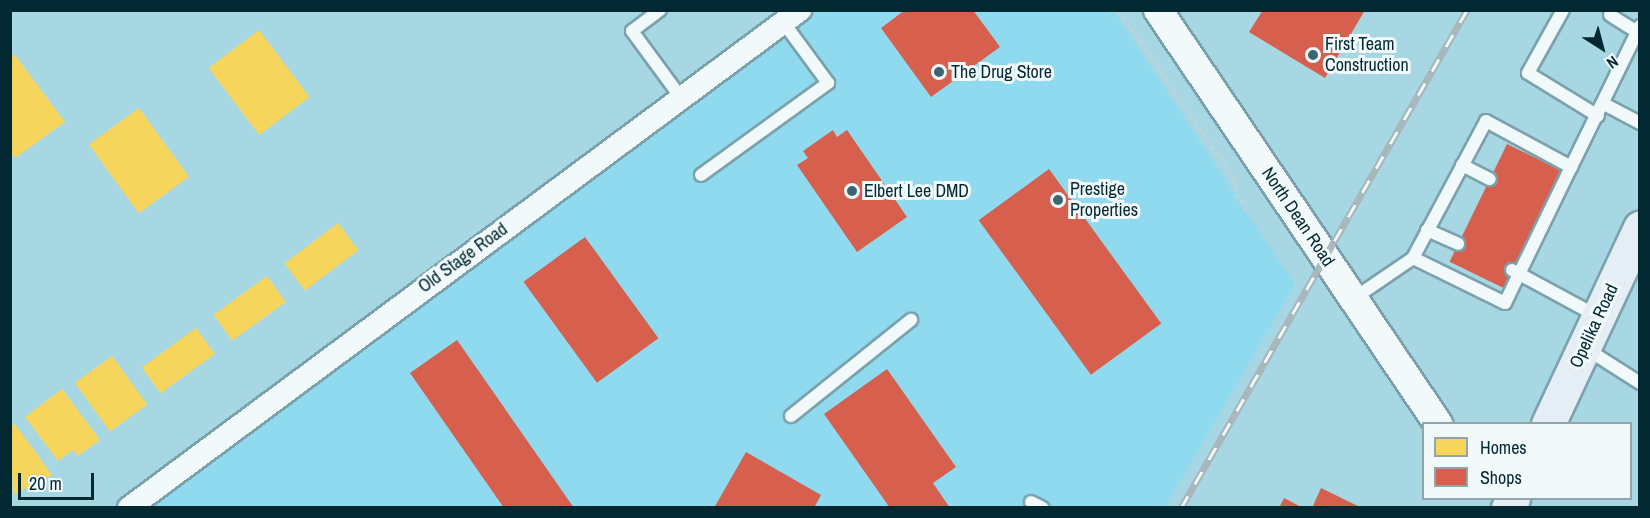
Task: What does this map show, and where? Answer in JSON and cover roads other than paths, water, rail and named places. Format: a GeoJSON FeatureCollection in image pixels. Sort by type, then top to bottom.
{"type":"FeatureCollection","features":[{"type":"Feature","properties":{"kind":"main road","name":"Opelika Road"},"geometry":{"type":"LineString","coordinates":[[1548,422],[1640,228]]}},
{"type":"Feature","properties":{"kind":"street","name":"North Dean Road"},"geometry":{"type":"LineString","coordinates":[[1158,10],[1437,422]]}},
{"type":"Feature","properties":{"kind":"street","name":"Old Stage Road"},"geometry":{"type":"LineString","coordinates":[[129,507],[792,17]]}},
{"type":"Feature","properties":{"kind":"lane"},"geometry":{"type":"LineString","coordinates":[[660,10],[632,31],[682,99]]}},
{"type":"Feature","properties":{"kind":"lane"},"geometry":{"type":"LineString","coordinates":[[1563,10],[1528,73],[1601,110],[1640,123]]}},
{"type":"Feature","properties":{"kind":"lane"},"geometry":{"type":"LineString","coordinates":[[1413,258],[1505,303],[1516,272],[1546,209],[1601,110],[1638,29],[1610,15]]}},
{"type":"Feature","properties":{"kind":"lane"},"geometry":{"type":"LineString","coordinates":[[701,175],[828,83],[792,17]]}},
{"type":"Feature","properties":{"kind":"lane"},"geometry":{"type":"LineString","coordinates":[[1353,299],[1413,258],[1486,121],[1571,167]]}},
{"type":"Feature","properties":{"kind":"lane"},"geometry":{"type":"LineString","coordinates":[[1462,165],[1490,179]]}},
{"type":"Feature","properties":{"kind":"lane"},"geometry":{"type":"LineString","coordinates":[[1427,230],[1458,244]]}},
{"type":"Feature","properties":{"kind":"lane"},"geometry":{"type":"LineString","coordinates":[[1516,272],[1598,317]]}},
{"type":"Feature","properties":{"kind":"lane"},"geometry":{"type":"LineString","coordinates":[[791,416],[911,320]]}},
{"type":"Feature","properties":{"kind":"lane"},"geometry":{"type":"LineString","coordinates":[[1584,347],[1640,383]]}},
{"type":"Feature","properties":{"kind":"lane"},"geometry":{"type":"LineString","coordinates":[[1030,502],[1042,507]]}},
{"type":"Feature","properties":{"kind":"railway"},"geometry":{"type":"LineString","coordinates":[[1181,508],[1467,10]]}},
{"type":"Feature","properties":{"kind":"place","name":"First Team Construction"},"geometry":{"type":"Point","coordinates":[1313,55]}},
{"type":"Feature","properties":{"kind":"place","name":"The Drug Store"},"geometry":{"type":"Point","coordinates":[939,72]}},
{"type":"Feature","properties":{"kind":"place","name":"Elbert Lee DMD"},"geometry":{"type":"Point","coordinates":[852,191]}},
{"type":"Feature","properties":{"kind":"place","name":"Prestige Properties"},"geometry":{"type":"Point","coordinates":[1058,200]}}]}
